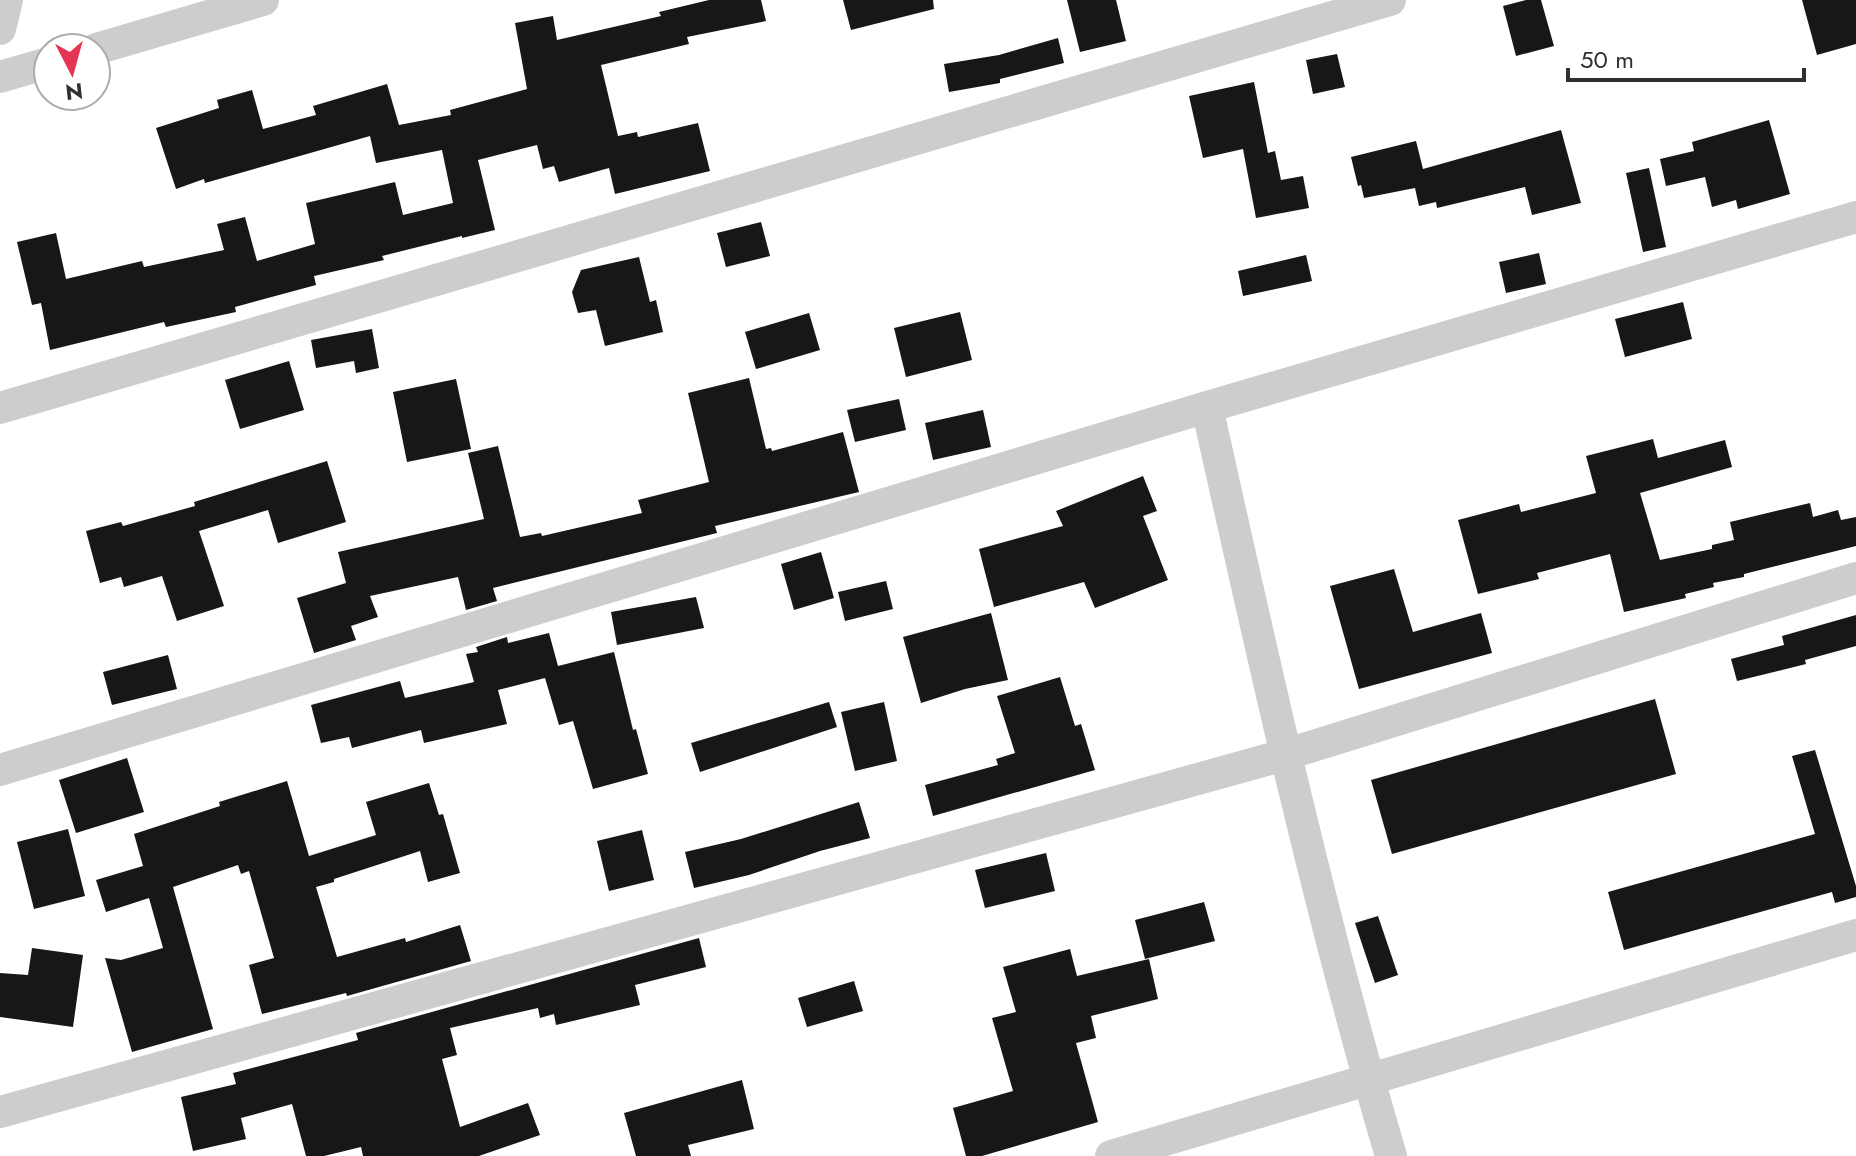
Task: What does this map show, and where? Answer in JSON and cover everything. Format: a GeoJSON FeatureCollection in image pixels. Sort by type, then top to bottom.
{"type":"FeatureCollection","features":[{"type":"Feature","properties":{"kind":"street"},"geometry":{"type":"LineString","coordinates":[[0,29],[7,0]]}},
{"type":"Feature","properties":{"kind":"street"},"geometry":{"type":"LineString","coordinates":[[112,44],[263,0]]}},
{"type":"Feature","properties":{"kind":"street"},"geometry":{"type":"LineString","coordinates":[[0,408],[1390,0]]}},
{"type":"Feature","properties":{"kind":"street"},"geometry":{"type":"LineString","coordinates":[[0,77],[32,68]]}},
{"type":"Feature","properties":{"kind":"street"},"geometry":{"type":"LineString","coordinates":[[0,770],[1207,407],[1856,217]]}},
{"type":"Feature","properties":{"kind":"street"},"geometry":{"type":"LineString","coordinates":[[1207,407],[1284,755],[1368,1080],[1391,1156]]}},
{"type":"Feature","properties":{"kind":"street"},"geometry":{"type":"LineString","coordinates":[[0,1112],[1284,755],[1856,578]]}},
{"type":"Feature","properties":{"kind":"street"},"geometry":{"type":"LineString","coordinates":[[1111,1156],[1856,935]]}},
{"type":"Feature","properties":{"kind":"building"},"geometry":{"type":"Polygon","coordinates":[[[709,0],[761,0],[766,21],[687,37],[689,44],[601,65],[618,136],[637,132],[638,137],[698,123],[710,171],[615,194],[609,168],[559,182],[554,166],[543,169],[537,145],[478,160],[495,230],[382,256],[384,260],[314,276],[316,285],[235,307],[236,312],[166,327],[164,322],[50,350],[41,303],[32,305],[17,242],[56,233],[66,279],[142,261],[144,267],[224,250],[217,224],[245,217],[257,261],[315,244],[306,203],[395,182],[403,215],[453,203],[442,150],[376,163],[370,136],[176,189],[156,128],[219,108],[217,100],[252,90],[263,129],[316,115],[313,106],[387,84],[399,125],[451,115],[450,110],[527,89],[515,23],[553,16],[557,40],[661,16],[659,12],[709,0]]]}},
{"type":"Feature","properties":{"kind":"building"},"geometry":{"type":"Polygon","coordinates":[[[843,0],[933,0],[934,9],[851,30],[843,0]]]}},
{"type":"Feature","properties":{"kind":"building"},"geometry":{"type":"Polygon","coordinates":[[[1067,0],[1116,0],[1126,41],[1080,52],[1067,0]]]}},
{"type":"Feature","properties":{"kind":"building"},"geometry":{"type":"Polygon","coordinates":[[[1541,0],[1554,46],[1516,56],[1503,6],[1541,0]]]}},
{"type":"Feature","properties":{"kind":"building"},"geometry":{"type":"Polygon","coordinates":[[[1802,0],[1856,0],[1856,44],[1817,55],[1802,0]]]}},
{"type":"Feature","properties":{"kind":"building"},"geometry":{"type":"Polygon","coordinates":[[[1058,38],[1064,63],[1000,79],[1000,83],[949,92],[944,64],[999,55],[1058,38]]]}},
{"type":"Feature","properties":{"kind":"building"},"geometry":{"type":"Polygon","coordinates":[[[1337,54],[1345,87],[1313,94],[1306,60],[1337,54]]]}},
{"type":"Feature","properties":{"kind":"building"},"geometry":{"type":"Polygon","coordinates":[[[1254,82],[1268,153],[1275,151],[1281,180],[1303,176],[1309,208],[1256,218],[1243,149],[1203,158],[1189,96],[1254,82]]]}},
{"type":"Feature","properties":{"kind":"building"},"geometry":{"type":"Polygon","coordinates":[[[1769,120],[1790,194],[1738,209],[1736,200],[1712,207],[1705,177],[1666,186],[1660,159],[1694,151],[1692,142],[1769,120]]]}},
{"type":"Feature","properties":{"kind":"building"},"geometry":{"type":"Polygon","coordinates":[[[1561,130],[1581,203],[1532,215],[1525,187],[1437,208],[1436,202],[1419,206],[1415,188],[1364,198],[1351,157],[1416,141],[1423,169],[1561,130]]]}},
{"type":"Feature","properties":{"kind":"building"},"geometry":{"type":"Polygon","coordinates":[[[1649,168],[1666,247],[1643,252],[1626,173],[1649,168]]]}},
{"type":"Feature","properties":{"kind":"building"},"geometry":{"type":"Polygon","coordinates":[[[761,222],[770,256],[726,267],[717,233],[761,222]]]}},
{"type":"Feature","properties":{"kind":"building"},"geometry":{"type":"Polygon","coordinates":[[[1539,253],[1546,284],[1506,293],[1499,262],[1539,253]]]}},
{"type":"Feature","properties":{"kind":"building"},"geometry":{"type":"Polygon","coordinates":[[[1306,255],[1312,281],[1243,296],[1238,271],[1306,255]]]}},
{"type":"Feature","properties":{"kind":"building"},"geometry":{"type":"Polygon","coordinates":[[[639,257],[650,302],[656,300],[663,332],[605,346],[596,310],[578,313],[572,292],[581,270],[639,257]]]}},
{"type":"Feature","properties":{"kind":"building"},"geometry":{"type":"Polygon","coordinates":[[[1683,302],[1692,339],[1625,357],[1615,319],[1683,302]]]}},
{"type":"Feature","properties":{"kind":"building"},"geometry":{"type":"Polygon","coordinates":[[[960,312],[972,360],[906,377],[894,328],[960,312]]]}},
{"type":"Feature","properties":{"kind":"building"},"geometry":{"type":"Polygon","coordinates":[[[809,313],[820,350],[756,369],[745,332],[809,313]]]}},
{"type":"Feature","properties":{"kind":"building"},"geometry":{"type":"Polygon","coordinates":[[[372,329],[379,368],[356,373],[354,361],[316,368],[311,340],[372,329]]]}},
{"type":"Feature","properties":{"kind":"building"},"geometry":{"type":"Polygon","coordinates":[[[289,361],[304,410],[240,429],[225,380],[289,361]]]}},
{"type":"Feature","properties":{"kind":"building"},"geometry":{"type":"Polygon","coordinates":[[[749,378],[766,449],[771,448],[772,451],[843,432],[859,492],[715,526],[717,533],[493,588],[497,601],[466,610],[458,577],[370,596],[378,617],[351,626],[356,640],[314,653],[297,598],[346,583],[338,552],[484,519],[468,453],[498,446],[520,537],[541,533],[542,536],[642,513],[638,500],[709,482],[688,393],[749,378]]]}},
{"type":"Feature","properties":{"kind":"building"},"geometry":{"type":"Polygon","coordinates":[[[456,379],[471,449],[407,462],[393,392],[456,379]]]}},
{"type":"Feature","properties":{"kind":"building"},"geometry":{"type":"Polygon","coordinates":[[[899,399],[906,430],[855,442],[847,410],[899,399]]]}},
{"type":"Feature","properties":{"kind":"building"},"geometry":{"type":"Polygon","coordinates":[[[983,410],[991,447],[933,460],[925,423],[983,410]]]}},
{"type":"Feature","properties":{"kind":"building"},"geometry":{"type":"Polygon","coordinates":[[[1653,439],[1658,458],[1725,440],[1732,467],[1640,493],[1660,560],[1712,549],[1712,545],[1734,540],[1730,522],[1810,503],[1813,517],[1838,510],[1841,520],[1856,517],[1856,546],[1744,574],[1744,577],[1713,583],[1714,587],[1685,594],[1686,598],[1624,612],[1610,554],[1537,573],[1539,579],[1478,594],[1458,520],[1519,504],[1521,512],[1596,493],[1586,456],[1653,439]]]}},
{"type":"Feature","properties":{"kind":"building"},"geometry":{"type":"Polygon","coordinates":[[[327,461],[346,522],[278,543],[268,510],[199,531],[224,606],[177,621],[162,576],[124,587],[121,577],[100,583],[86,531],[121,522],[123,526],[195,506],[194,502],[327,461]]]}},
{"type":"Feature","properties":{"kind":"building"},"geometry":{"type":"Polygon","coordinates":[[[1143,476],[1157,511],[1143,516],[1168,580],[1095,608],[1084,582],[994,607],[979,549],[1063,526],[1056,511],[1143,476]]]}},
{"type":"Feature","properties":{"kind":"building"},"geometry":{"type":"Polygon","coordinates":[[[821,552],[834,598],[794,610],[781,564],[821,552]]]}},
{"type":"Feature","properties":{"kind":"building"},"geometry":{"type":"Polygon","coordinates":[[[1394,569],[1413,632],[1481,613],[1492,653],[1359,689],[1330,586],[1394,569]]]}},
{"type":"Feature","properties":{"kind":"building"},"geometry":{"type":"Polygon","coordinates":[[[886,581],[893,609],[845,621],[838,592],[886,581]]]}},
{"type":"Feature","properties":{"kind":"building"},"geometry":{"type":"Polygon","coordinates":[[[696,597],[704,628],[617,645],[611,612],[696,597]]]}},
{"type":"Feature","properties":{"kind":"building"},"geometry":{"type":"Polygon","coordinates":[[[991,613],[1008,680],[921,703],[903,637],[991,613]]]}},
{"type":"Feature","properties":{"kind":"building"},"geometry":{"type":"Polygon","coordinates":[[[1856,615],[1856,646],[1805,660],[1806,664],[1737,681],[1731,659],[1784,645],[1782,636],[1856,615]]]}},
{"type":"Feature","properties":{"kind":"building"},"geometry":{"type":"Polygon","coordinates":[[[549,633],[558,666],[614,652],[633,730],[636,729],[648,774],[593,789],[573,721],[559,725],[545,678],[498,690],[507,724],[424,743],[421,730],[352,748],[349,737],[321,743],[311,705],[400,681],[405,698],[474,682],[466,654],[478,652],[476,647],[507,637],[508,643],[549,633]]]}},
{"type":"Feature","properties":{"kind":"building"},"geometry":{"type":"Polygon","coordinates":[[[168,655],[177,689],[112,705],[103,672],[168,655]]]}},
{"type":"Feature","properties":{"kind":"building"},"geometry":{"type":"Polygon","coordinates":[[[1060,677],[1075,726],[1081,724],[1095,770],[933,816],[925,785],[998,765],[996,759],[1015,753],[997,696],[1060,677]]]}},
{"type":"Feature","properties":{"kind":"building"},"geometry":{"type":"Polygon","coordinates":[[[1655,699],[1676,774],[1392,854],[1371,780],[1655,699]]]}},
{"type":"Feature","properties":{"kind":"building"},"geometry":{"type":"Polygon","coordinates":[[[829,702],[837,727],[700,772],[691,743],[829,702]]]}},
{"type":"Feature","properties":{"kind":"building"},"geometry":{"type":"Polygon","coordinates":[[[884,702],[897,761],[855,771],[841,712],[884,702]]]}},
{"type":"Feature","properties":{"kind":"building"},"geometry":{"type":"Polygon","coordinates":[[[1815,750],[1856,886],[1856,897],[1835,903],[1832,892],[1624,950],[1608,892],[1815,834],[1792,756],[1815,750]]]}},
{"type":"Feature","properties":{"kind":"building"},"geometry":{"type":"Polygon","coordinates":[[[127,758],[144,812],[76,833],[59,780],[127,758]]]}},
{"type":"Feature","properties":{"kind":"building"},"geometry":{"type":"Polygon","coordinates":[[[287,781],[309,856],[376,835],[366,802],[429,783],[439,815],[443,814],[460,873],[428,882],[420,851],[316,887],[337,957],[405,938],[406,942],[460,925],[471,961],[347,996],[346,993],[262,1014],[249,965],[274,958],[249,871],[241,874],[238,865],[173,887],[213,1029],[132,1052],[105,958],[121,960],[163,948],[149,898],[106,912],[96,880],[143,866],[134,834],[220,806],[219,802],[287,781]]]}},
{"type":"Feature","properties":{"kind":"building"},"geometry":{"type":"Polygon","coordinates":[[[859,802],[870,838],[749,875],[694,888],[685,852],[741,839],[859,802]]]}},
{"type":"Feature","properties":{"kind":"building"},"geometry":{"type":"Polygon","coordinates":[[[68,829],[85,896],[34,909],[17,842],[68,829]]]}},
{"type":"Feature","properties":{"kind":"building"},"geometry":{"type":"Polygon","coordinates":[[[642,830],[654,880],[609,891],[597,841],[642,830]]]}},
{"type":"Feature","properties":{"kind":"building"},"geometry":{"type":"Polygon","coordinates":[[[1046,853],[1055,891],[985,908],[975,870],[1046,853]]]}},
{"type":"Feature","properties":{"kind":"building"},"geometry":{"type":"Polygon","coordinates":[[[1204,902],[1215,941],[1145,959],[1135,920],[1204,902]]]}},
{"type":"Feature","properties":{"kind":"building"},"geometry":{"type":"Polygon","coordinates":[[[1378,916],[1398,975],[1375,983],[1355,923],[1378,916]]]}},
{"type":"Feature","properties":{"kind":"building"},"geometry":{"type":"Polygon","coordinates":[[[699,938],[706,967],[635,985],[640,1005],[556,1025],[554,1014],[540,1018],[538,1008],[450,1028],[457,1055],[442,1059],[460,1127],[528,1103],[540,1135],[479,1156],[363,1156],[361,1147],[324,1156],[306,1156],[292,1104],[241,1118],[246,1139],[193,1151],[181,1097],[236,1084],[233,1073],[358,1040],[356,1033],[699,938]]]}},
{"type":"Feature","properties":{"kind":"building"},"geometry":{"type":"Polygon","coordinates":[[[32,948],[83,955],[73,1027],[0,1017],[0,973],[28,975],[32,948]]]}},
{"type":"Feature","properties":{"kind":"building"},"geometry":{"type":"Polygon","coordinates":[[[1070,949],[1077,976],[1149,959],[1158,999],[1091,1016],[1096,1038],[1076,1043],[1098,1122],[982,1156],[966,1156],[953,1108],[1013,1091],[992,1018],[1016,1012],[1003,967],[1070,949]]]}},
{"type":"Feature","properties":{"kind":"building"},"geometry":{"type":"Polygon","coordinates":[[[854,981],[863,1011],[807,1027],[798,998],[854,981]]]}},
{"type":"Feature","properties":{"kind":"building"},"geometry":{"type":"Polygon","coordinates":[[[742,1080],[754,1129],[688,1145],[691,1156],[636,1156],[624,1113],[742,1080]]]}}]}
